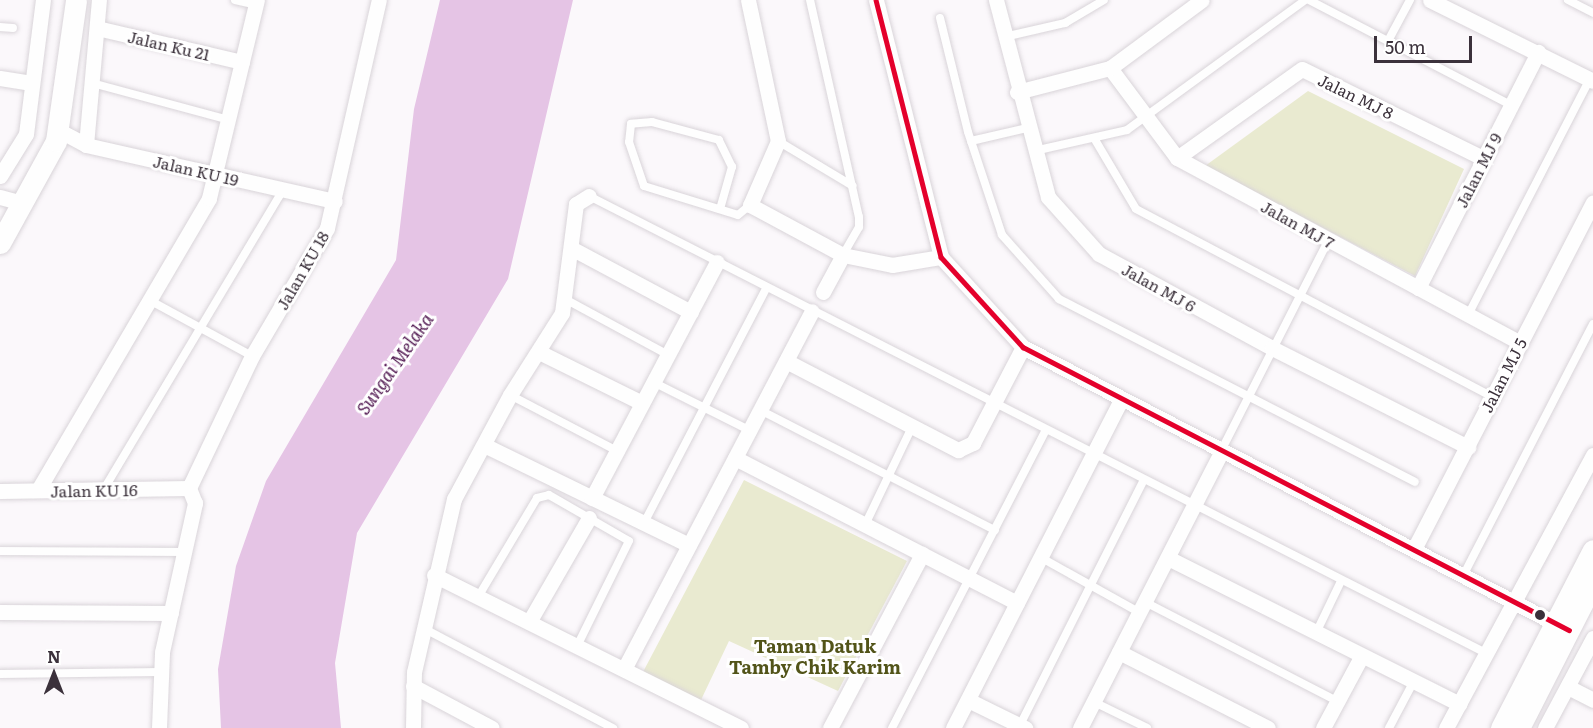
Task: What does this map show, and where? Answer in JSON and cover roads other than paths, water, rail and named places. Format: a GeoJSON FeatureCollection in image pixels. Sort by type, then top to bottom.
{"type":"FeatureCollection","features":[{"type":"Feature","properties":{"kind":"main road"},"geometry":{"type":"LineString","coordinates":[[0,243],[60,130],[76,0]]}},
{"type":"Feature","properties":{"kind":"main road"},"geometry":{"type":"LineString","coordinates":[[1519,728],[1593,550]]}},
{"type":"Feature","properties":{"kind":"main road"},"geometry":{"type":"LineString","coordinates":[[1501,728],[1562,627],[1593,583]]}},
{"type":"Feature","properties":{"kind":"street"},"geometry":{"type":"LineString","coordinates":[[0,176],[26,134],[43,0]]}},
{"type":"Feature","properties":{"kind":"street"},"geometry":{"type":"LineString","coordinates":[[86,145],[99,0]]}},
{"type":"Feature","properties":{"kind":"street","name":"Jalan KU 18"},"geometry":{"type":"LineString","coordinates":[[189,488],[252,356],[327,228],[379,0]]}},
{"type":"Feature","properties":{"kind":"street"},"geometry":{"type":"LineString","coordinates":[[748,0],[778,141],[750,206],[843,255],[892,265],[941,257]]}},
{"type":"Feature","properties":{"kind":"street","name":"Jalan MJ 6"},"geometry":{"type":"LineString","coordinates":[[996,0],[1017,92],[1033,152],[1048,196],[1099,254],[1272,348],[1468,447]]}},
{"type":"Feature","properties":{"kind":"street"},"geometry":{"type":"LineString","coordinates":[[1017,92],[1110,68],[1202,0]]}},
{"type":"Feature","properties":{"kind":"street"},"geometry":{"type":"LineString","coordinates":[[1430,0],[1452,5],[1538,52],[1592,78]]}},
{"type":"Feature","properties":{"kind":"street"},"geometry":{"type":"LineString","coordinates":[[879,1],[941,257],[1023,347],[1120,401],[1464,574],[1562,627]]}},
{"type":"Feature","properties":{"kind":"street"},"geometry":{"type":"LineString","coordinates":[[38,490],[151,301],[209,198],[256,3]]}},
{"type":"Feature","properties":{"kind":"street","name":"Jalan Ku 21"},"geometry":{"type":"LineString","coordinates":[[97,28],[242,62]]}},
{"type":"Feature","properties":{"kind":"street","name":"Jalan MJ 9"},"geometry":{"type":"LineString","coordinates":[[1418,288],[1538,52]]}},
{"type":"Feature","properties":{"kind":"street","name":"Jalan MJ 7"},"geometry":{"type":"LineString","coordinates":[[1110,68],[1177,158],[1519,342]]}},
{"type":"Feature","properties":{"kind":"street","name":"Jalan MJ 8"},"geometry":{"type":"LineString","coordinates":[[1177,158],[1302,69],[1483,158]]}},
{"type":"Feature","properties":{"kind":"street"},"geometry":{"type":"LineString","coordinates":[[0,78],[32,82]]}},
{"type":"Feature","properties":{"kind":"street","name":"Jalan KU 19"},"geometry":{"type":"LineString","coordinates":[[60,130],[86,145],[282,191],[335,201]]}},
{"type":"Feature","properties":{"kind":"street"},"geometry":{"type":"LineString","coordinates":[[413,728],[414,686],[423,628],[454,499],[510,395],[539,352],[565,299],[576,204],[589,196]]}},
{"type":"Feature","properties":{"kind":"street"},"geometry":{"type":"LineString","coordinates":[[0,197],[23,203]]}},
{"type":"Feature","properties":{"kind":"street","name":"Jalan MJ 5"},"geometry":{"type":"LineString","coordinates":[[1414,549],[1593,202]]}},
{"type":"Feature","properties":{"kind":"street"},"geometry":{"type":"LineString","coordinates":[[571,248],[691,312]]}},
{"type":"Feature","properties":{"kind":"street"},"geometry":{"type":"LineString","coordinates":[[823,292],[843,255]]}},
{"type":"Feature","properties":{"kind":"street"},"geometry":{"type":"LineString","coordinates":[[592,498],[717,262]]}},
{"type":"Feature","properties":{"kind":"street"},"geometry":{"type":"LineString","coordinates":[[624,669],[812,311]]}},
{"type":"Feature","properties":{"kind":"street"},"geometry":{"type":"LineString","coordinates":[[786,362],[912,427],[965,449],[993,405],[1023,347]]}},
{"type":"Feature","properties":{"kind":"street"},"geometry":{"type":"LineString","coordinates":[[539,352],[642,403]]}},
{"type":"Feature","properties":{"kind":"street"},"geometry":{"type":"LineString","coordinates":[[953,728],[1120,401]]}},
{"type":"Feature","properties":{"kind":"street"},"geometry":{"type":"LineString","coordinates":[[484,445],[689,544]]}},
{"type":"Feature","properties":{"kind":"street"},"geometry":{"type":"LineString","coordinates":[[1080,728],[1221,453]]}},
{"type":"Feature","properties":{"kind":"street"},"geometry":{"type":"LineString","coordinates":[[1446,728],[1518,602],[1593,455]]}},
{"type":"Feature","properties":{"kind":"street"},"geometry":{"type":"LineString","coordinates":[[735,458],[1017,603]]}},
{"type":"Feature","properties":{"kind":"street"},"geometry":{"type":"LineString","coordinates":[[159,728],[161,672],[171,613],[195,503],[189,488]]}},
{"type":"Feature","properties":{"kind":"street","name":"Jalan KU 16"},"geometry":{"type":"LineString","coordinates":[[0,490],[189,488]]}},
{"type":"Feature","properties":{"kind":"street"},"geometry":{"type":"LineString","coordinates":[[529,622],[588,518]]}},
{"type":"Feature","properties":{"kind":"street"},"geometry":{"type":"LineString","coordinates":[[830,728],[922,554]]}},
{"type":"Feature","properties":{"kind":"street"},"geometry":{"type":"LineString","coordinates":[[1168,558],[1361,657],[1460,704]]}},
{"type":"Feature","properties":{"kind":"street"},"geometry":{"type":"LineString","coordinates":[[434,575],[624,669],[710,721],[741,728]]}},
{"type":"Feature","properties":{"kind":"street"},"geometry":{"type":"LineString","coordinates":[[0,612],[171,613]]}},
{"type":"Feature","properties":{"kind":"street"},"geometry":{"type":"LineString","coordinates":[[1545,728],[1593,638]]}},
{"type":"Feature","properties":{"kind":"street"},"geometry":{"type":"LineString","coordinates":[[1119,652],[1268,728]]}},
{"type":"Feature","properties":{"kind":"street"},"geometry":{"type":"LineString","coordinates":[[1323,728],[1361,657]]}},
{"type":"Feature","properties":{"kind":"street"},"geometry":{"type":"LineString","coordinates":[[414,686],[492,728]]}},
{"type":"Feature","properties":{"kind":"street"},"geometry":{"type":"LineString","coordinates":[[1568,687],[1593,700]]}},
{"type":"Feature","properties":{"kind":"street"},"geometry":{"type":"LineString","coordinates":[[968,700],[1023,727]]}},
{"type":"Feature","properties":{"kind":"lane"},"geometry":{"type":"LineString","coordinates":[[235,0],[256,3]]}},
{"type":"Feature","properties":{"kind":"lane"},"geometry":{"type":"LineString","coordinates":[[810,0],[853,186],[859,227],[843,255]]}},
{"type":"Feature","properties":{"kind":"lane"},"geometry":{"type":"LineString","coordinates":[[1004,37],[1065,23],[1104,0]]}},
{"type":"Feature","properties":{"kind":"lane"},"geometry":{"type":"LineString","coordinates":[[1033,152],[1127,130],[1307,0],[1511,105]]}},
{"type":"Feature","properties":{"kind":"lane"},"geometry":{"type":"LineString","coordinates":[[1388,41],[1410,0]]}},
{"type":"Feature","properties":{"kind":"lane"},"geometry":{"type":"LineString","coordinates":[[1568,0],[1593,13]]}},
{"type":"Feature","properties":{"kind":"lane"},"geometry":{"type":"LineString","coordinates":[[940,18],[971,141],[1002,235],[1059,299],[1415,482]]}},
{"type":"Feature","properties":{"kind":"lane"},"geometry":{"type":"LineString","coordinates":[[0,27],[13,28]]}},
{"type":"Feature","properties":{"kind":"lane"},"geometry":{"type":"LineString","coordinates":[[1468,315],[1592,78]]}},
{"type":"Feature","properties":{"kind":"lane"},"geometry":{"type":"LineString","coordinates":[[92,83],[229,120]]}},
{"type":"Feature","properties":{"kind":"lane"},"geometry":{"type":"LineString","coordinates":[[720,209],[732,167],[719,140],[652,122],[631,124],[629,142],[644,186],[720,209],[738,214],[750,206]]}},
{"type":"Feature","properties":{"kind":"lane"},"geometry":{"type":"LineString","coordinates":[[971,141],[1027,128]]}},
{"type":"Feature","properties":{"kind":"lane"},"geometry":{"type":"LineString","coordinates":[[1094,138],[1136,209],[1491,396]]}},
{"type":"Feature","properties":{"kind":"lane"},"geometry":{"type":"LineString","coordinates":[[778,141],[853,186]]}},
{"type":"Feature","properties":{"kind":"lane"},"geometry":{"type":"LineString","coordinates":[[103,490],[282,191]]}},
{"type":"Feature","properties":{"kind":"lane"},"geometry":{"type":"LineString","coordinates":[[589,196],[1143,482],[1488,654]]}},
{"type":"Feature","properties":{"kind":"lane"},"geometry":{"type":"LineString","coordinates":[[1221,453],[1328,241]]}},
{"type":"Feature","properties":{"kind":"lane"},"geometry":{"type":"LineString","coordinates":[[644,523],[767,287]]}},
{"type":"Feature","properties":{"kind":"lane"},"geometry":{"type":"LineString","coordinates":[[565,299],[668,355]]}},
{"type":"Feature","properties":{"kind":"lane"},"geometry":{"type":"LineString","coordinates":[[151,301],[252,356]]}},
{"type":"Feature","properties":{"kind":"lane"},"geometry":{"type":"LineString","coordinates":[[1464,574],[1593,324]]}},
{"type":"Feature","properties":{"kind":"lane"},"geometry":{"type":"LineString","coordinates":[[653,382],[749,430]]}},
{"type":"Feature","properties":{"kind":"lane"},"geometry":{"type":"LineString","coordinates":[[510,395],[617,451]]}},
{"type":"Feature","properties":{"kind":"lane"},"geometry":{"type":"LineString","coordinates":[[760,410],[995,530]]}},
{"type":"Feature","properties":{"kind":"lane"},"geometry":{"type":"LineString","coordinates":[[865,525],[912,427]]}},
{"type":"Feature","properties":{"kind":"lane"},"geometry":{"type":"LineString","coordinates":[[892,728],[1045,432]]}},
{"type":"Feature","properties":{"kind":"lane"},"geometry":{"type":"LineString","coordinates":[[1023,727],[1143,482]]}},
{"type":"Feature","properties":{"kind":"lane"},"geometry":{"type":"LineString","coordinates":[[478,597],[541,495],[588,518],[627,538],[629,546],[577,646]]}},
{"type":"Feature","properties":{"kind":"lane"},"geometry":{"type":"LineString","coordinates":[[0,551],[184,552]]}},
{"type":"Feature","properties":{"kind":"lane"},"geometry":{"type":"LineString","coordinates":[[1040,557],[1092,587],[1143,607],[1337,701]]}},
{"type":"Feature","properties":{"kind":"lane"},"geometry":{"type":"LineString","coordinates":[[1316,634],[1341,581]]}},
{"type":"Feature","properties":{"kind":"lane"},"geometry":{"type":"LineString","coordinates":[[423,628],[613,728]]}},
{"type":"Feature","properties":{"kind":"lane"},"geometry":{"type":"LineString","coordinates":[[0,674],[161,672]]}},
{"type":"Feature","properties":{"kind":"lane"},"geometry":{"type":"LineString","coordinates":[[1389,728],[1414,681]]}},
{"type":"Feature","properties":{"kind":"lane"},"geometry":{"type":"LineString","coordinates":[[1094,702],[1147,728]]}},
{"type":"Feature","properties":{"kind":"water","name":"Sungai Melaka"},"geometry":{"type":"Polygon","coordinates":[[[440,0],[573,0],[508,279],[357,533],[335,663],[341,728],[221,728],[218,669],[236,566],[266,481],[396,260],[414,109],[440,0]]]}},
{"type":"Feature","properties":{"kind":"district","name":"Taman Datuk Tamby Chik Karim"},"geometry":{"type":"Point","coordinates":[815,657]}}]}
